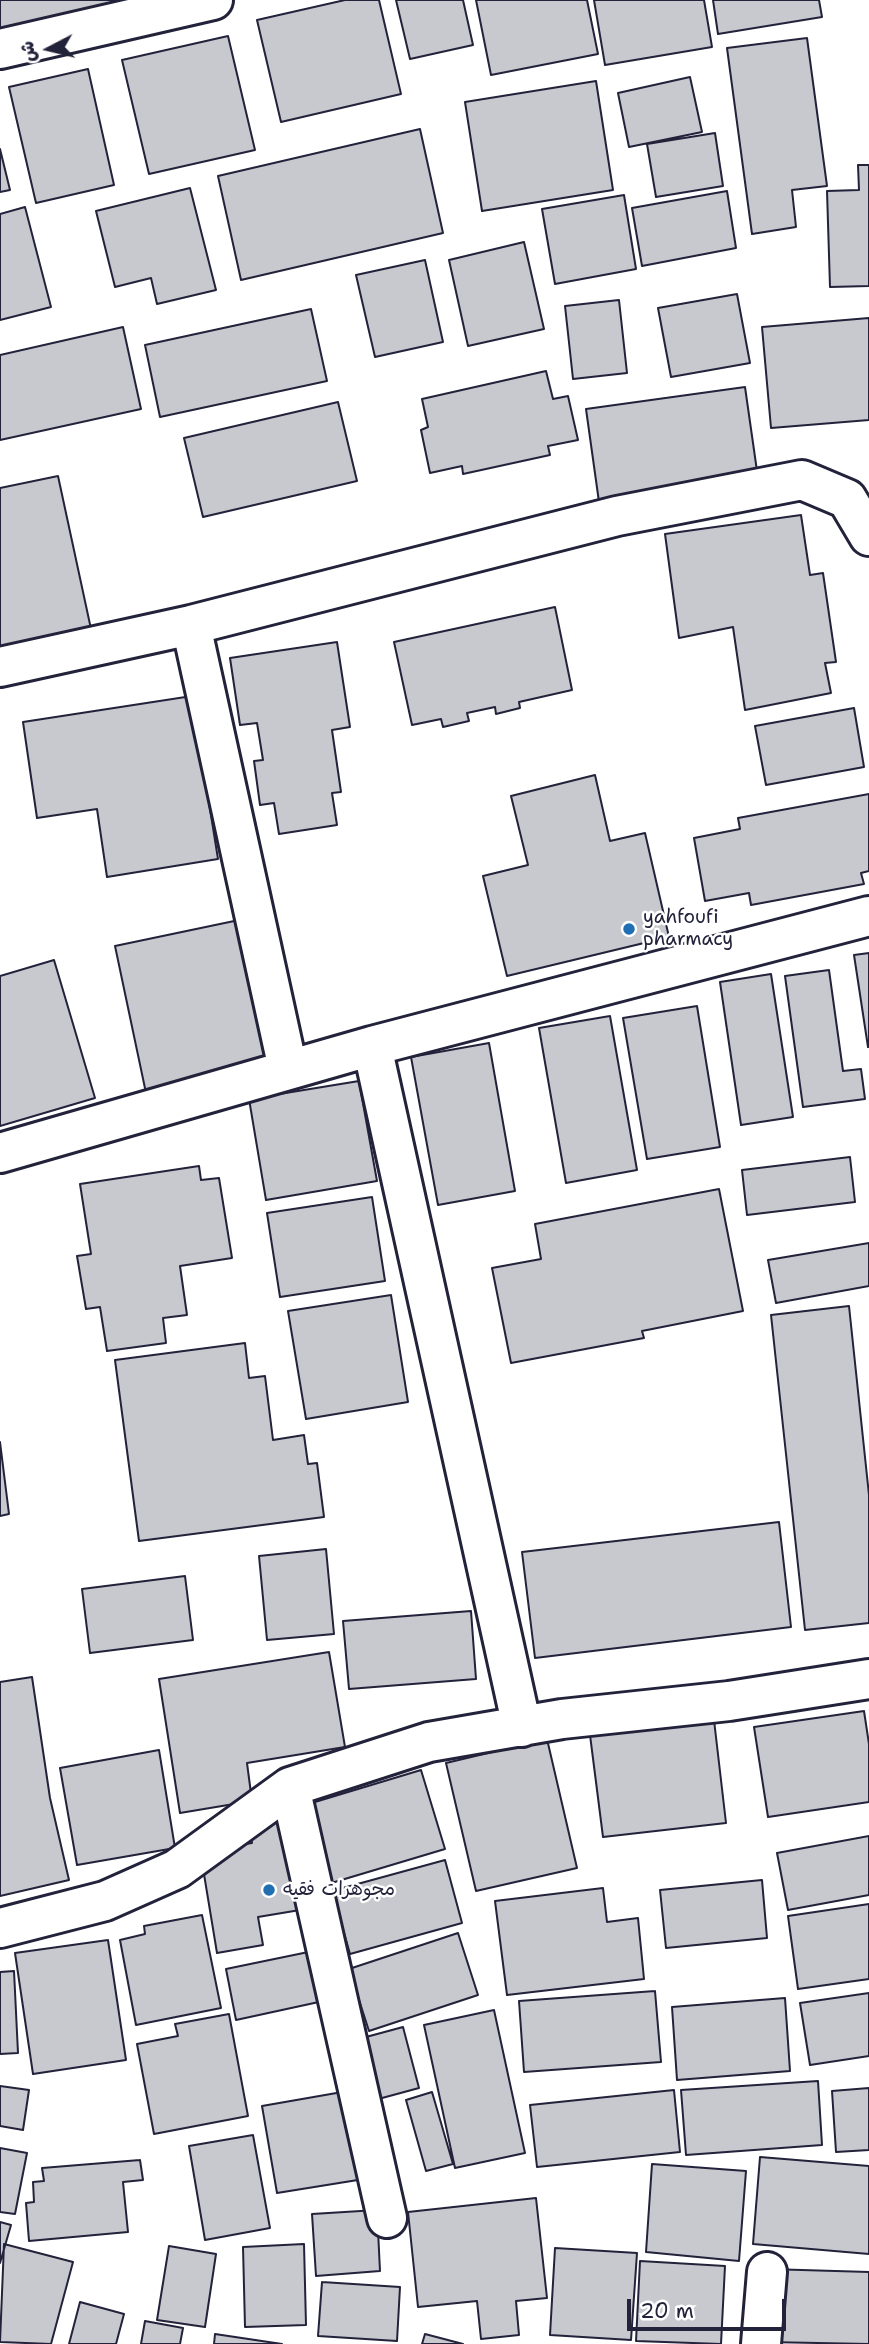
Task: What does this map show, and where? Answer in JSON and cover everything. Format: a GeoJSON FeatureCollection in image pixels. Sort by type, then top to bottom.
{"type":"FeatureCollection","features":[{"type":"Feature","properties":{"kind":"street"},"geometry":{"type":"LineString","coordinates":[[0,50],[213,0]]}},
{"type":"Feature","properties":{"kind":"street"},"geometry":{"type":"LineString","coordinates":[[0,667],[191,625],[617,516],[802,480],[847,499],[869,536]]}},
{"type":"Feature","properties":{"kind":"street"},"geometry":{"type":"LineString","coordinates":[[191,625],[288,1069]]}},
{"type":"Feature","properties":{"kind":"street"},"geometry":{"type":"LineString","coordinates":[[0,1153],[372,1046],[869,916]]}},
{"type":"Feature","properties":{"kind":"street"},"geometry":{"type":"LineString","coordinates":[[372,1046],[522,1727]]}},
{"type":"Feature","properties":{"kind":"street"},"geometry":{"type":"LineString","coordinates":[[0,1928],[105,1901],[177,1869],[290,1787],[429,1742],[562,1719],[729,1701],[869,1679]]}},
{"type":"Feature","properties":{"kind":"street"},"geometry":{"type":"LineString","coordinates":[[290,1787],[387,2218]]}},
{"type":"Feature","properties":{"kind":"street"},"geometry":{"type":"LineString","coordinates":[[761,2344],[766,2272]]}},
{"type":"Feature","properties":{"kind":"building"},"geometry":{"type":"Polygon","coordinates":[[[0,0],[142,0],[0,34],[0,0]]]}},
{"type":"Feature","properties":{"kind":"building"},"geometry":{"type":"Polygon","coordinates":[[[345,0],[379,0],[401,94],[281,122],[257,20],[345,0]]]}},
{"type":"Feature","properties":{"kind":"building"},"geometry":{"type":"Polygon","coordinates":[[[396,0],[463,0],[473,45],[410,59],[396,0]]]}},
{"type":"Feature","properties":{"kind":"building"},"geometry":{"type":"Polygon","coordinates":[[[476,0],[587,0],[598,54],[491,75],[476,0]]]}},
{"type":"Feature","properties":{"kind":"building"},"geometry":{"type":"Polygon","coordinates":[[[594,0],[704,0],[712,47],[605,65],[594,0]]]}},
{"type":"Feature","properties":{"kind":"building"},"geometry":{"type":"Polygon","coordinates":[[[713,0],[819,0],[822,17],[718,34],[713,0]]]}},
{"type":"Feature","properties":{"kind":"building"},"geometry":{"type":"Polygon","coordinates":[[[228,36],[255,150],[149,174],[122,60],[228,36]]]}},
{"type":"Feature","properties":{"kind":"building"},"geometry":{"type":"Polygon","coordinates":[[[807,38],[827,186],[792,190],[796,227],[752,234],[727,48],[807,38]]]}},
{"type":"Feature","properties":{"kind":"building"},"geometry":{"type":"Polygon","coordinates":[[[88,69],[114,185],[36,203],[9,87],[88,69]]]}},
{"type":"Feature","properties":{"kind":"building"},"geometry":{"type":"Polygon","coordinates":[[[690,77],[702,132],[629,147],[618,93],[690,77]]]}},
{"type":"Feature","properties":{"kind":"building"},"geometry":{"type":"Polygon","coordinates":[[[596,81],[613,190],[482,211],[465,102],[596,81]]]}},
{"type":"Feature","properties":{"kind":"building"},"geometry":{"type":"Polygon","coordinates":[[[420,129],[443,233],[241,280],[218,176],[420,129]]]}},
{"type":"Feature","properties":{"kind":"building"},"geometry":{"type":"Polygon","coordinates":[[[715,133],[723,186],[656,197],[647,144],[715,133]]]}},
{"type":"Feature","properties":{"kind":"building"},"geometry":{"type":"Polygon","coordinates":[[[0,149],[10,190],[0,192],[0,149]]]}},
{"type":"Feature","properties":{"kind":"building"},"geometry":{"type":"Polygon","coordinates":[[[858,165],[869,165],[869,286],[830,287],[827,191],[859,190],[858,165]]]}},
{"type":"Feature","properties":{"kind":"building"},"geometry":{"type":"Polygon","coordinates":[[[190,188],[216,290],[157,304],[151,278],[115,287],[96,211],[190,188]]]}},
{"type":"Feature","properties":{"kind":"building"},"geometry":{"type":"Polygon","coordinates":[[[727,191],[736,248],[642,266],[632,208],[727,191]]]}},
{"type":"Feature","properties":{"kind":"building"},"geometry":{"type":"Polygon","coordinates":[[[624,195],[636,269],[555,284],[542,209],[624,195]]]}},
{"type":"Feature","properties":{"kind":"building"},"geometry":{"type":"Polygon","coordinates":[[[25,207],[51,307],[0,320],[0,214],[25,207]]]}},
{"type":"Feature","properties":{"kind":"building"},"geometry":{"type":"Polygon","coordinates":[[[524,242],[544,329],[468,346],[449,260],[524,242]]]}},
{"type":"Feature","properties":{"kind":"building"},"geometry":{"type":"Polygon","coordinates":[[[425,260],[443,342],[375,357],[356,275],[425,260]]]}},
{"type":"Feature","properties":{"kind":"building"},"geometry":{"type":"Polygon","coordinates":[[[737,294],[750,363],[671,377],[658,308],[737,294]]]}},
{"type":"Feature","properties":{"kind":"building"},"geometry":{"type":"Polygon","coordinates":[[[619,300],[627,373],[573,379],[565,306],[619,300]]]}},
{"type":"Feature","properties":{"kind":"building"},"geometry":{"type":"Polygon","coordinates":[[[311,309],[327,381],[160,417],[145,345],[311,309]]]}},
{"type":"Feature","properties":{"kind":"building"},"geometry":{"type":"Polygon","coordinates":[[[869,318],[869,420],[771,428],[762,327],[869,318]]]}},
{"type":"Feature","properties":{"kind":"building"},"geometry":{"type":"Polygon","coordinates":[[[123,327],[141,409],[0,440],[0,355],[123,327]]]}},
{"type":"Feature","properties":{"kind":"building"},"geometry":{"type":"Polygon","coordinates":[[[546,371],[553,399],[568,396],[578,440],[548,446],[550,455],[463,474],[462,466],[430,473],[421,430],[428,427],[422,399],[546,371]]]}},
{"type":"Feature","properties":{"kind":"building"},"geometry":{"type":"Polygon","coordinates":[[[745,387],[758,478],[599,502],[586,409],[745,387]]]}},
{"type":"Feature","properties":{"kind":"building"},"geometry":{"type":"Polygon","coordinates":[[[338,402],[357,481],[203,517],[184,438],[338,402]]]}},
{"type":"Feature","properties":{"kind":"building"},"geometry":{"type":"Polygon","coordinates":[[[58,476],[91,629],[0,649],[0,488],[58,476]]]}},
{"type":"Feature","properties":{"kind":"building"},"geometry":{"type":"Polygon","coordinates":[[[801,515],[810,575],[823,573],[836,662],[825,663],[831,693],[745,710],[733,627],[679,638],[665,534],[801,515]]]}},
{"type":"Feature","properties":{"kind":"building"},"geometry":{"type":"Polygon","coordinates":[[[555,607],[572,690],[519,702],[520,708],[496,714],[495,707],[467,713],[469,721],[443,727],[441,719],[412,725],[394,642],[555,607]]]}},
{"type":"Feature","properties":{"kind":"building"},"geometry":{"type":"Polygon","coordinates":[[[337,642],[350,727],[332,730],[341,792],[332,793],[337,825],[279,834],[274,803],[260,805],[254,761],[263,760],[257,723],[240,725],[230,658],[337,642]]]}},
{"type":"Feature","properties":{"kind":"building"},"geometry":{"type":"Polygon","coordinates":[[[192,696],[218,859],[107,877],[97,809],[37,818],[23,722],[192,696]]]}},
{"type":"Feature","properties":{"kind":"building"},"geometry":{"type":"Polygon","coordinates":[[[854,708],[864,767],[766,785],[755,726],[854,708]]]}},
{"type":"Feature","properties":{"kind":"building"},"geometry":{"type":"Polygon","coordinates":[[[595,775],[610,841],[645,833],[669,937],[507,976],[483,876],[528,865],[511,796],[595,775]]]}},
{"type":"Feature","properties":{"kind":"building"},"geometry":{"type":"Polygon","coordinates":[[[869,794],[869,871],[861,873],[864,884],[751,905],[749,893],[705,901],[694,838],[740,829],[738,818],[869,794]]]}},
{"type":"Feature","properties":{"kind":"building"},"geometry":{"type":"Polygon","coordinates":[[[239,920],[270,1066],[146,1093],[115,946],[239,920]]]}},
{"type":"Feature","properties":{"kind":"building"},"geometry":{"type":"Polygon","coordinates":[[[869,953],[869,1047],[868,1047],[854,955],[869,953]]]}},
{"type":"Feature","properties":{"kind":"building"},"geometry":{"type":"Polygon","coordinates":[[[54,960],[95,1098],[0,1126],[0,976],[54,960]]]}},
{"type":"Feature","properties":{"kind":"building"},"geometry":{"type":"Polygon","coordinates":[[[829,970],[843,1071],[861,1069],[865,1099],[803,1107],[785,976],[829,970]]]}},
{"type":"Feature","properties":{"kind":"building"},"geometry":{"type":"Polygon","coordinates":[[[771,974],[793,1117],[741,1125],[720,982],[771,974]]]}},
{"type":"Feature","properties":{"kind":"building"},"geometry":{"type":"Polygon","coordinates":[[[697,1006],[720,1147],[647,1159],[623,1018],[697,1006]]]}},
{"type":"Feature","properties":{"kind":"building"},"geometry":{"type":"Polygon","coordinates":[[[610,1016],[637,1170],[566,1183],[539,1028],[610,1016]]]}},
{"type":"Feature","properties":{"kind":"building"},"geometry":{"type":"Polygon","coordinates":[[[489,1043],[515,1191],[438,1205],[411,1057],[489,1043]]]}},
{"type":"Feature","properties":{"kind":"building"},"geometry":{"type":"Polygon","coordinates":[[[359,1081],[377,1181],[266,1200],[249,1099],[359,1081]]]}},
{"type":"Feature","properties":{"kind":"building"},"geometry":{"type":"Polygon","coordinates":[[[850,1157],[855,1202],[747,1215],[742,1170],[850,1157]]]}},
{"type":"Feature","properties":{"kind":"building"},"geometry":{"type":"Polygon","coordinates":[[[199,1166],[201,1180],[219,1178],[232,1258],[180,1266],[187,1315],[163,1318],[166,1343],[107,1351],[100,1307],[86,1309],[77,1256],[91,1254],[80,1184],[199,1166]]]}},
{"type":"Feature","properties":{"kind":"building"},"geometry":{"type":"Polygon","coordinates":[[[719,1189],[743,1311],[642,1331],[644,1338],[511,1363],[492,1268],[541,1259],[535,1224],[719,1189]]]}},
{"type":"Feature","properties":{"kind":"building"},"geometry":{"type":"Polygon","coordinates":[[[372,1197],[385,1281],[280,1297],[267,1213],[372,1197]]]}},
{"type":"Feature","properties":{"kind":"building"},"geometry":{"type":"Polygon","coordinates":[[[869,1243],[869,1286],[776,1303],[768,1260],[869,1243]]]}},
{"type":"Feature","properties":{"kind":"building"},"geometry":{"type":"Polygon","coordinates":[[[391,1295],[408,1402],[306,1419],[288,1311],[391,1295]]]}},
{"type":"Feature","properties":{"kind":"building"},"geometry":{"type":"Polygon","coordinates":[[[849,1306],[869,1495],[869,1623],[805,1630],[771,1315],[849,1306]]]}},
{"type":"Feature","properties":{"kind":"building"},"geometry":{"type":"Polygon","coordinates":[[[245,1343],[249,1378],[265,1376],[273,1440],[304,1435],[308,1464],[317,1463],[324,1517],[139,1541],[115,1360],[245,1343]]]}},
{"type":"Feature","properties":{"kind":"building"},"geometry":{"type":"Polygon","coordinates":[[[0,1442],[9,1514],[0,1516],[0,1442]]]}},
{"type":"Feature","properties":{"kind":"building"},"geometry":{"type":"Polygon","coordinates":[[[779,1522],[791,1627],[535,1658],[522,1552],[779,1522]]]}},
{"type":"Feature","properties":{"kind":"building"},"geometry":{"type":"Polygon","coordinates":[[[326,1549],[334,1634],[267,1640],[259,1556],[326,1549]]]}},
{"type":"Feature","properties":{"kind":"building"},"geometry":{"type":"Polygon","coordinates":[[[185,1576],[193,1640],[90,1653],[82,1589],[185,1576]]]}},
{"type":"Feature","properties":{"kind":"building"},"geometry":{"type":"Polygon","coordinates":[[[471,1611],[476,1679],[349,1689],[343,1621],[471,1611]]]}},
{"type":"Feature","properties":{"kind":"building"},"geometry":{"type":"Polygon","coordinates":[[[329,1652],[345,1747],[247,1763],[252,1801],[180,1813],[159,1679],[329,1652]]]}},
{"type":"Feature","properties":{"kind":"building"},"geometry":{"type":"Polygon","coordinates":[[[32,1677],[50,1798],[69,1880],[0,1896],[0,1682],[32,1677]]]}},
{"type":"Feature","properties":{"kind":"building"},"geometry":{"type":"Polygon","coordinates":[[[864,1711],[869,1744],[869,1802],[768,1817],[754,1727],[864,1711]]]}},
{"type":"Feature","properties":{"kind":"building"},"geometry":{"type":"Polygon","coordinates":[[[714,1720],[726,1823],[603,1837],[590,1735],[714,1720]]]}},
{"type":"Feature","properties":{"kind":"building"},"geometry":{"type":"Polygon","coordinates":[[[547,1739],[577,1868],[476,1891],[446,1763],[547,1739]]]}},
{"type":"Feature","properties":{"kind":"building"},"geometry":{"type":"Polygon","coordinates":[[[159,1750],[175,1848],[77,1865],[60,1768],[159,1750]]]}},
{"type":"Feature","properties":{"kind":"building"},"geometry":{"type":"Polygon","coordinates":[[[421,1770],[445,1849],[328,1884],[305,1805],[421,1770]]]}},
{"type":"Feature","properties":{"kind":"building"},"geometry":{"type":"Polygon","coordinates":[[[292,1820],[306,1909],[258,1917],[263,1945],[217,1953],[201,1856],[220,1848],[252,1843],[249,1827],[292,1820]]]}},
{"type":"Feature","properties":{"kind":"building"},"geometry":{"type":"Polygon","coordinates":[[[869,1836],[869,1895],[788,1910],[777,1853],[869,1836]]]}},
{"type":"Feature","properties":{"kind":"building"},"geometry":{"type":"Polygon","coordinates":[[[445,1860],[462,1923],[350,1954],[332,1891],[445,1860]]]}},
{"type":"Feature","properties":{"kind":"building"},"geometry":{"type":"Polygon","coordinates":[[[762,1880],[767,1938],[666,1948],[660,1890],[762,1880]]]}},
{"type":"Feature","properties":{"kind":"building"},"geometry":{"type":"Polygon","coordinates":[[[603,1888],[607,1922],[638,1918],[644,1979],[507,1995],[495,1901],[603,1888]]]}},
{"type":"Feature","properties":{"kind":"building"},"geometry":{"type":"Polygon","coordinates":[[[869,1904],[869,1979],[798,1989],[788,1916],[869,1904]]]}},
{"type":"Feature","properties":{"kind":"building"},"geometry":{"type":"Polygon","coordinates":[[[202,1915],[221,2008],[136,2025],[120,1940],[145,1934],[144,1926],[202,1915]]]}},
{"type":"Feature","properties":{"kind":"building"},"geometry":{"type":"Polygon","coordinates":[[[458,1933],[478,1995],[369,2031],[349,1969],[458,1933]]]}},
{"type":"Feature","properties":{"kind":"building"},"geometry":{"type":"Polygon","coordinates":[[[108,1940],[126,2060],[33,2074],[15,1953],[108,1940]]]}},
{"type":"Feature","properties":{"kind":"building"},"geometry":{"type":"Polygon","coordinates":[[[318,1950],[328,2000],[236,2020],[226,1969],[318,1950]]]}},
{"type":"Feature","properties":{"kind":"building"},"geometry":{"type":"Polygon","coordinates":[[[14,1971],[18,2053],[0,2054],[0,1972],[14,1971]]]}},
{"type":"Feature","properties":{"kind":"building"},"geometry":{"type":"Polygon","coordinates":[[[655,1991],[661,2062],[524,2072],[519,2001],[655,1991]]]}},
{"type":"Feature","properties":{"kind":"building"},"geometry":{"type":"Polygon","coordinates":[[[869,1993],[869,2056],[810,2065],[800,2003],[869,1993]]]}},
{"type":"Feature","properties":{"kind":"building"},"geometry":{"type":"Polygon","coordinates":[[[785,1998],[790,2071],[677,2080],[672,2007],[785,1998]]]}},
{"type":"Feature","properties":{"kind":"building"},"geometry":{"type":"Polygon","coordinates":[[[494,2010],[525,2153],[455,2168],[424,2025],[494,2010]]]}},
{"type":"Feature","properties":{"kind":"building"},"geometry":{"type":"Polygon","coordinates":[[[229,2014],[248,2116],[154,2134],[137,2044],[178,2036],[175,2024],[229,2014]]]}},
{"type":"Feature","properties":{"kind":"building"},"geometry":{"type":"Polygon","coordinates":[[[403,2027],[419,2088],[371,2101],[355,2040],[403,2027]]]}},
{"type":"Feature","properties":{"kind":"building"},"geometry":{"type":"Polygon","coordinates":[[[818,2081],[822,2145],[686,2155],[681,2090],[818,2081]]]}},
{"type":"Feature","properties":{"kind":"building"},"geometry":{"type":"Polygon","coordinates":[[[0,2086],[29,2090],[23,2130],[0,2126],[0,2086]]]}},
{"type":"Feature","properties":{"kind":"building"},"geometry":{"type":"Polygon","coordinates":[[[869,2088],[869,2150],[836,2152],[832,2091],[869,2088]]]}},
{"type":"Feature","properties":{"kind":"building"},"geometry":{"type":"Polygon","coordinates":[[[674,2090],[680,2152],[537,2167],[530,2105],[674,2090]]]}},
{"type":"Feature","properties":{"kind":"building"},"geometry":{"type":"Polygon","coordinates":[[[348,2091],[364,2179],[277,2193],[262,2106],[348,2091]]]}},
{"type":"Feature","properties":{"kind":"building"},"geometry":{"type":"Polygon","coordinates":[[[432,2092],[453,2164],[426,2171],[406,2100],[432,2092]]]}},
{"type":"Feature","properties":{"kind":"building"},"geometry":{"type":"Polygon","coordinates":[[[253,2135],[270,2228],[205,2240],[189,2146],[253,2135]]]}},
{"type":"Feature","properties":{"kind":"building"},"geometry":{"type":"Polygon","coordinates":[[[0,2148],[27,2153],[15,2214],[0,2212],[0,2148]]]}},
{"type":"Feature","properties":{"kind":"building"},"geometry":{"type":"Polygon","coordinates":[[[760,2157],[869,2166],[869,2254],[753,2244],[760,2157]]]}},
{"type":"Feature","properties":{"kind":"building"},"geometry":{"type":"Polygon","coordinates":[[[140,2160],[143,2180],[123,2182],[128,2232],[29,2241],[26,2203],[34,2202],[33,2182],[44,2181],[42,2168],[140,2160]]]}},
{"type":"Feature","properties":{"kind":"building"},"geometry":{"type":"Polygon","coordinates":[[[652,2164],[746,2171],[739,2261],[646,2252],[652,2164]]]}},
{"type":"Feature","properties":{"kind":"building"},"geometry":{"type":"Polygon","coordinates":[[[536,2198],[547,2298],[516,2301],[519,2335],[481,2339],[477,2301],[418,2307],[408,2212],[536,2198]]]}},
{"type":"Feature","properties":{"kind":"building"},"geometry":{"type":"Polygon","coordinates":[[[377,2210],[380,2271],[316,2276],[312,2214],[377,2210]]]}},
{"type":"Feature","properties":{"kind":"building"},"geometry":{"type":"Polygon","coordinates":[[[0,2222],[11,2225],[0,2263],[0,2222]]]}},
{"type":"Feature","properties":{"kind":"building"},"geometry":{"type":"Polygon","coordinates":[[[4,2244],[73,2262],[51,2344],[0,2342],[4,2244]]]}},
{"type":"Feature","properties":{"kind":"building"},"geometry":{"type":"Polygon","coordinates":[[[304,2244],[306,2325],[245,2327],[243,2247],[304,2244]]]}},
{"type":"Feature","properties":{"kind":"building"},"geometry":{"type":"Polygon","coordinates":[[[169,2246],[216,2254],[205,2327],[157,2320],[169,2246]]]}},
{"type":"Feature","properties":{"kind":"building"},"geometry":{"type":"Polygon","coordinates":[[[555,2248],[637,2253],[631,2340],[550,2335],[555,2248]]]}},
{"type":"Feature","properties":{"kind":"building"},"geometry":{"type":"Polygon","coordinates":[[[640,2261],[725,2266],[721,2344],[636,2341],[640,2261]]]}},
{"type":"Feature","properties":{"kind":"building"},"geometry":{"type":"Polygon","coordinates":[[[768,2269],[869,2272],[869,2344],[766,2342],[768,2269]]]}},
{"type":"Feature","properties":{"kind":"building"},"geometry":{"type":"Polygon","coordinates":[[[322,2282],[400,2287],[397,2341],[318,2336],[322,2282]]]}},
{"type":"Feature","properties":{"kind":"building"},"geometry":{"type":"Polygon","coordinates":[[[80,2302],[124,2314],[116,2344],[69,2344],[80,2302]]]}},
{"type":"Feature","properties":{"kind":"building"},"geometry":{"type":"Polygon","coordinates":[[[145,2321],[183,2328],[180,2344],[141,2344],[145,2321]]]}},
{"type":"Feature","properties":{"kind":"building"},"geometry":{"type":"Polygon","coordinates":[[[215,2334],[282,2344],[214,2344],[215,2334]]]}},
{"type":"Feature","properties":{"kind":"building"},"geometry":{"type":"Polygon","coordinates":[[[425,2334],[463,2344],[422,2344],[425,2334]]]}},
{"type":"Feature","properties":{"kind":"place","name":"yahfoufi pharmacy"},"geometry":{"type":"Point","coordinates":[629,929]}},
{"type":"Feature","properties":{"kind":"place","name":"مجوهرات فقيه"},"geometry":{"type":"Point","coordinates":[269,1890]}}]}
